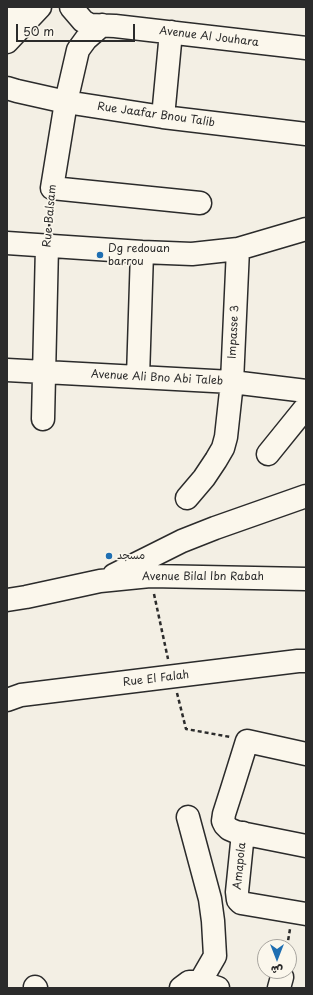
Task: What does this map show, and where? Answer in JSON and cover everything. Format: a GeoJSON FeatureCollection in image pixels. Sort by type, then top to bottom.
{"type":"FeatureCollection","features":[{"type":"Feature","properties":{"kind":"street","name":"Avenue Al Jouhara"},"geometry":{"type":"LineString","coordinates":[[72,7],[83,21],[90,25],[115,26],[306,48]]}},
{"type":"Feature","properties":{"kind":"street"},"geometry":{"type":"LineString","coordinates":[[7,42],[24,14]]}},
{"type":"Feature","properties":{"kind":"street","name":"Rue Balsam"},"geometry":{"type":"LineString","coordinates":[[52,188],[66,102],[78,50],[86,38],[102,25]]}},
{"type":"Feature","properties":{"kind":"street"},"geometry":{"type":"LineString","coordinates":[[163,117],[171,32]]}},
{"type":"Feature","properties":{"kind":"street","name":"Rue Jaafar Bnou Talib"},"geometry":{"type":"LineString","coordinates":[[7,88],[66,102],[163,117],[306,134]]}},
{"type":"Feature","properties":{"kind":"street"},"geometry":{"type":"LineString","coordinates":[[52,188],[200,203]]}},
{"type":"Feature","properties":{"kind":"street"},"geometry":{"type":"LineString","coordinates":[[7,243],[192,254],[238,249],[306,229]]}},
{"type":"Feature","properties":{"kind":"street","name":"Rue Balsam"},"geometry":{"type":"LineString","coordinates":[[43,419],[47,246]]}},
{"type":"Feature","properties":{"kind":"street","name":"Impasse 3"},"geometry":{"type":"LineString","coordinates":[[187,498],[204,478],[216,460],[223,448],[226,437],[232,382],[238,249]]}},
{"type":"Feature","properties":{"kind":"street"},"geometry":{"type":"LineString","coordinates":[[138,377],[142,252]]}},
{"type":"Feature","properties":{"kind":"street","name":"Avenue Ali Bno Abi Taleb"},"geometry":{"type":"LineString","coordinates":[[7,370],[232,382],[306,391]]}},
{"type":"Feature","properties":{"kind":"street"},"geometry":{"type":"LineString","coordinates":[[268,454],[306,407]]}},
{"type":"Feature","properties":{"kind":"street"},"geometry":{"type":"LineString","coordinates":[[100,581],[158,552],[208,530],[306,496]]}},
{"type":"Feature","properties":{"kind":"street","name":"Avenue Bilal Ibn Rabah"},"geometry":{"type":"LineString","coordinates":[[7,600],[100,581],[150,576],[306,579]]}},
{"type":"Feature","properties":{"kind":"street","name":"Rue El Falah"},"geometry":{"type":"LineString","coordinates":[[7,700],[21,695],[306,661]]}},
{"type":"Feature","properties":{"kind":"street"},"geometry":{"type":"LineString","coordinates":[[306,754],[247,741],[223,821],[229,829],[306,846]]}},
{"type":"Feature","properties":{"kind":"street"},"geometry":{"type":"LineString","coordinates":[[188,817],[210,899],[213,921],[215,956],[200,986]]}},
{"type":"Feature","properties":{"kind":"street","name":"Amapola"},"geometry":{"type":"LineString","coordinates":[[243,833],[237,892],[238,900],[241,903],[306,914]]}},
{"type":"Feature","properties":{"kind":"path","name":"Rue Balsam"},"geometry":{"type":"LineString","coordinates":[[47,246],[52,188]]}},
{"type":"Feature","properties":{"kind":"path"},"geometry":{"type":"LineString","coordinates":[[150,576],[172,677],[186,729],[247,741]]}},
{"type":"Feature","properties":{"kind":"place","name":"Dg redouan barrou"},"geometry":{"type":"Point","coordinates":[100,255]}},
{"type":"Feature","properties":{"kind":"place","name":"مسجد"},"geometry":{"type":"Point","coordinates":[109,556]}}]}
